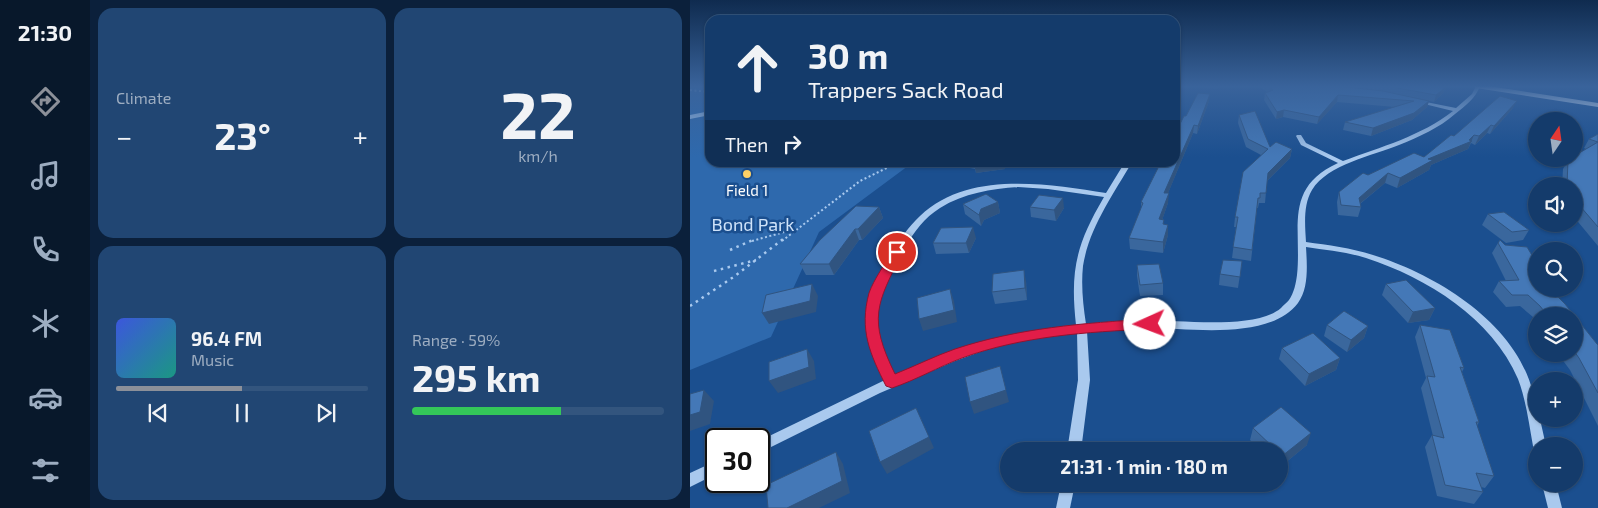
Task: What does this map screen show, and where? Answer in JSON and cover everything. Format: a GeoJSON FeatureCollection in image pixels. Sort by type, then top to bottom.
{"type":"FeatureCollection","features":[{"type":"Feature","properties":{"kind":"street"},"geometry":{"type":"LineString","coordinates":[[770,442],[892,382],[983,346],[1012,339],[1081,328],[1150,324],[1195,326],[1249,323],[1269,319],[1290,307],[1301,289],[1301,208],[1307,192],[1324,174],[1344,164],[1417,136],[1438,125],[1457,110]]}},
{"type":"Feature","properties":{"kind":"street"},"geometry":{"type":"LineString","coordinates":[[690,116],[705,113]]}},
{"type":"Feature","properties":{"kind":"street"},"geometry":{"type":"LineString","coordinates":[[1299,136],[1303,144],[1344,164]]}},
{"type":"Feature","properties":{"kind":"street"},"geometry":{"type":"LineString","coordinates":[[1075,442],[1084,384],[1079,267],[1084,246],[1126,167]]}},
{"type":"Feature","properties":{"kind":"street"},"geometry":{"type":"LineString","coordinates":[[892,382],[877,351],[872,335],[873,304],[880,280],[913,228],[924,216],[959,196],[989,187],[1038,186],[1109,196]]}},
{"type":"Feature","properties":{"kind":"street"},"geometry":{"type":"LineString","coordinates":[[1301,244],[1368,256],[1407,271],[1456,299],[1500,340],[1524,380],[1538,437]]}},
{"type":"Feature","properties":{"kind":"street"},"geometry":{"type":"LineString","coordinates":[[690,480],[705,472]]}},
{"type":"Feature","properties":{"kind":"street"},"geometry":{"type":"LineString","coordinates":[[1063,508],[1066,492]]}},
{"type":"Feature","properties":{"kind":"street"},"geometry":{"type":"LineString","coordinates":[[1551,492],[1555,508]]}},
{"type":"Feature","properties":{"kind":"path"},"geometry":{"type":"LineString","coordinates":[[690,306],[758,259],[860,181],[889,167]]}},
{"type":"Feature","properties":{"kind":"path"},"geometry":{"type":"LineString","coordinates":[[730,250],[753,240],[798,229]]}},
{"type":"Feature","properties":{"kind":"path"},"geometry":{"type":"LineString","coordinates":[[714,271],[758,259]]}},
{"type":"Feature","properties":{"kind":"green space","name":"Bond Park"},"geometry":{"type":"Polygon","coordinates":[[[690,110],[705,110],[705,167],[907,167],[819,232],[771,337],[690,370],[690,110]]]}},
{"type":"Feature","properties":{"kind":"building"},"geometry":{"type":"Polygon","coordinates":[[[1189,110],[1204,110],[1198,126],[1194,125],[1180,157],[1180,124],[1184,116],[1186,116],[1189,110]]]}},
{"type":"Feature","properties":{"kind":"building"},"geometry":{"type":"Polygon","coordinates":[[[1276,110],[1325,110],[1319,117],[1284,110],[1277,112],[1276,110]]]}},
{"type":"Feature","properties":{"kind":"building"},"geometry":{"type":"Polygon","coordinates":[[[1385,110],[1418,110],[1414,113],[1373,128],[1345,122],[1385,110]]]}},
{"type":"Feature","properties":{"kind":"building"},"geometry":{"type":"Polygon","coordinates":[[[1484,110],[1509,110],[1494,126],[1491,125],[1479,136],[1474,135],[1469,140],[1472,141],[1428,159],[1433,160],[1400,178],[1388,173],[1359,198],[1361,207],[1341,205],[1339,192],[1363,173],[1368,175],[1414,153],[1424,157],[1451,135],[1454,136],[1484,110]]]}},
{"type":"Feature","properties":{"kind":"building"},"geometry":{"type":"Polygon","coordinates":[[[1255,111],[1270,147],[1276,142],[1292,149],[1268,173],[1266,193],[1260,193],[1260,198],[1258,198],[1252,250],[1233,247],[1238,217],[1235,217],[1243,172],[1268,149],[1248,139],[1239,115],[1255,111]]]}},
{"type":"Feature","properties":{"kind":"building"},"geometry":{"type":"Polygon","coordinates":[[[1598,134],[1598,142],[1589,139],[1598,134]]]}},
{"type":"Feature","properties":{"kind":"building"},"geometry":{"type":"Polygon","coordinates":[[[1598,142],[1598,227],[1583,210],[1583,177],[1567,177],[1568,168],[1583,167],[1583,151],[1598,142]]]}},
{"type":"Feature","properties":{"kind":"building"},"geometry":{"type":"Polygon","coordinates":[[[1158,167],[1175,167],[1164,193],[1169,193],[1159,219],[1164,220],[1163,224],[1168,225],[1163,242],[1129,238],[1143,203],[1141,202],[1158,167]]]}},
{"type":"Feature","properties":{"kind":"building"},"geometry":{"type":"Polygon","coordinates":[[[986,194],[998,202],[981,209],[979,215],[963,204],[986,194]]]}},
{"type":"Feature","properties":{"kind":"building"},"geometry":{"type":"Polygon","coordinates":[[[1039,195],[1063,198],[1054,210],[1030,207],[1039,195]]]}},
{"type":"Feature","properties":{"kind":"building"},"geometry":{"type":"Polygon","coordinates":[[[856,206],[879,207],[858,229],[855,229],[829,264],[800,264],[820,240],[856,206]]]}},
{"type":"Feature","properties":{"kind":"building"},"geometry":{"type":"Polygon","coordinates":[[[1504,212],[1528,230],[1512,232],[1488,214],[1504,212]]]}},
{"type":"Feature","properties":{"kind":"building"},"geometry":{"type":"Polygon","coordinates":[[[973,227],[966,243],[933,243],[941,228],[973,227]]]}},
{"type":"Feature","properties":{"kind":"building"},"geometry":{"type":"Polygon","coordinates":[[[1500,240],[1505,245],[1528,249],[1528,295],[1512,295],[1499,281],[1519,280],[1498,243],[1500,240]]]}},
{"type":"Feature","properties":{"kind":"building"},"geometry":{"type":"Polygon","coordinates":[[[1223,260],[1242,261],[1240,277],[1220,274],[1223,260]]]}},
{"type":"Feature","properties":{"kind":"building"},"geometry":{"type":"Polygon","coordinates":[[[1159,264],[1163,283],[1140,285],[1137,265],[1159,264]]]}},
{"type":"Feature","properties":{"kind":"building"},"geometry":{"type":"Polygon","coordinates":[[[1024,270],[1025,288],[992,292],[993,274],[1024,270]]]}},
{"type":"Feature","properties":{"kind":"building"},"geometry":{"type":"Polygon","coordinates":[[[1406,280],[1435,308],[1413,312],[1386,284],[1406,280]]]}},
{"type":"Feature","properties":{"kind":"building"},"geometry":{"type":"Polygon","coordinates":[[[812,284],[810,301],[762,313],[766,295],[812,284]]]}},
{"type":"Feature","properties":{"kind":"building"},"geometry":{"type":"Polygon","coordinates":[[[950,289],[954,310],[919,319],[917,298],[950,289]]]}},
{"type":"Feature","properties":{"kind":"building"},"geometry":{"type":"Polygon","coordinates":[[[1530,297],[1558,297],[1567,307],[1541,307],[1530,297]]]}},
{"type":"Feature","properties":{"kind":"building"},"geometry":{"type":"Polygon","coordinates":[[[1344,311],[1368,326],[1351,340],[1327,325],[1344,311]]]}},
{"type":"Feature","properties":{"kind":"building"},"geometry":{"type":"Polygon","coordinates":[[[1420,325],[1450,330],[1464,368],[1460,367],[1479,422],[1476,422],[1494,476],[1476,473],[1483,492],[1445,485],[1432,435],[1444,438],[1427,376],[1435,377],[1420,325]]]}},
{"type":"Feature","properties":{"kind":"building"},"geometry":{"type":"Polygon","coordinates":[[[1583,326],[1598,345],[1598,393],[1581,362],[1583,362],[1583,326]]]}},
{"type":"Feature","properties":{"kind":"building"},"geometry":{"type":"Polygon","coordinates":[[[1313,333],[1340,358],[1309,374],[1282,348],[1313,333]]]}},
{"type":"Feature","properties":{"kind":"building"},"geometry":{"type":"Polygon","coordinates":[[[807,349],[809,367],[769,381],[769,362],[807,349]]]}},
{"type":"Feature","properties":{"kind":"building"},"geometry":{"type":"Polygon","coordinates":[[[1000,366],[1006,390],[970,402],[965,377],[1000,366]]]}},
{"type":"Feature","properties":{"kind":"building"},"geometry":{"type":"Polygon","coordinates":[[[704,390],[700,412],[690,415],[690,394],[704,390]]]}},
{"type":"Feature","properties":{"kind":"building"},"geometry":{"type":"Polygon","coordinates":[[[1281,407],[1311,433],[1288,451],[1288,442],[1268,442],[1253,428],[1281,407]]]}},
{"type":"Feature","properties":{"kind":"building"},"geometry":{"type":"Polygon","coordinates":[[[916,408],[929,437],[880,462],[869,431],[916,408]]]}},
{"type":"Feature","properties":{"kind":"building"},"geometry":{"type":"Polygon","coordinates":[[[836,452],[842,481],[787,508],[768,508],[767,493],[770,493],[770,483],[836,452]]]}},
{"type":"Feature","properties":{"kind":"place","name":"Field 1"},"geometry":{"type":"Point","coordinates":[747,174]}},
{"type":"Feature","properties":{"kind":"route"},"geometry":{"type":"LineString","coordinates":[[897,252],[880,280],[873,304],[871,320],[872,335],[877,351],[892,382],[959,354],[1012,339],[1081,328],[1150,324]]}}]}
